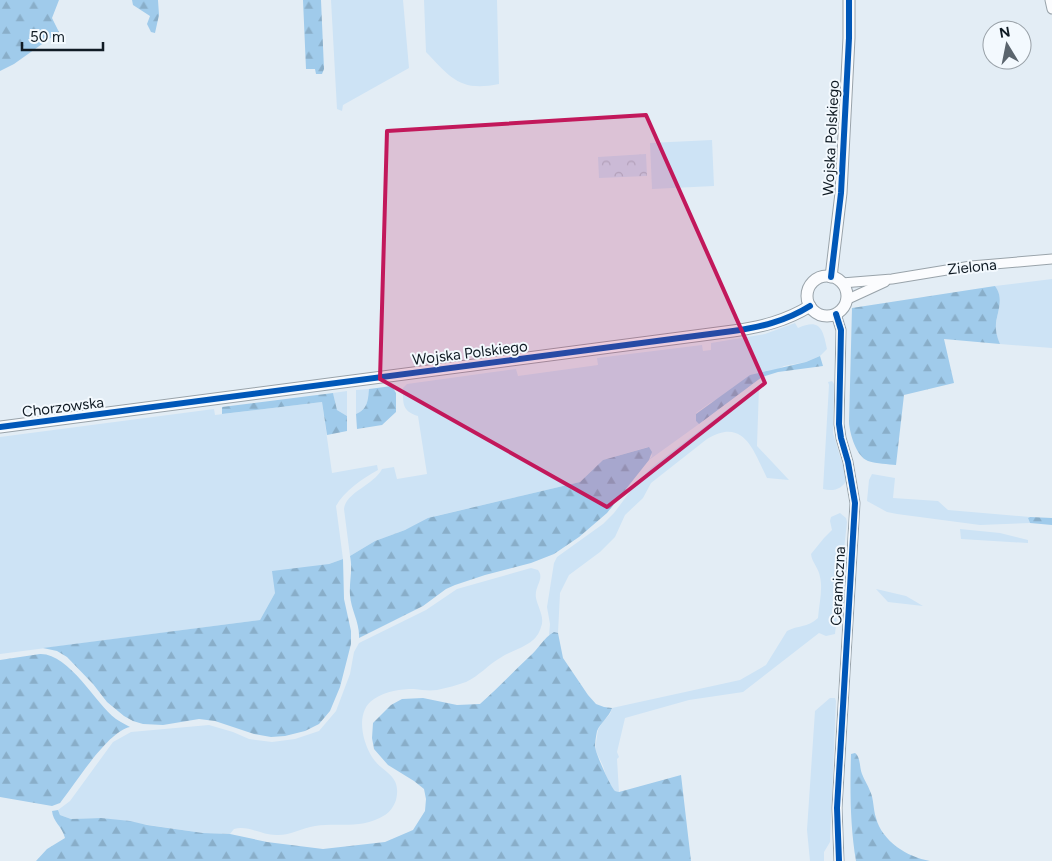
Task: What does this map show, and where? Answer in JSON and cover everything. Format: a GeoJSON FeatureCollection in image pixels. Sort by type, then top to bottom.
{"type":"FeatureCollection","features":[{"type":"Feature","properties":{"kind":"street","name":"Wojska Polskiego"},"geometry":{"type":"LineString","coordinates":[[831,277],[840,201],[849,38],[849,0]]}},
{"type":"Feature","properties":{"kind":"street"},"geometry":{"type":"LineString","coordinates":[[1050,0],[1052,9]]}},
{"type":"Feature","properties":{"kind":"street","name":"Zielona"},"geometry":{"type":"LineString","coordinates":[[842,283],[892,279],[971,266],[1052,259]]}},
{"type":"Feature","properties":{"kind":"street"},"geometry":{"type":"LineString","coordinates":[[831,277],[837,278],[842,283],[846,291],[846,300],[841,312],[830,316],[818,314],[810,306],[808,296],[811,285],[820,279],[831,277]]}},
{"type":"Feature","properties":{"kind":"street","name":"Zielona"},"geometry":{"type":"LineString","coordinates":[[846,300],[892,279]]}},
{"type":"Feature","properties":{"kind":"street","name":"Wojska Polskiego"},"geometry":{"type":"LineString","coordinates":[[129,411],[761,327],[796,315],[810,306]]}},
{"type":"Feature","properties":{"kind":"street","name":"Ceramiczna"},"geometry":{"type":"LineString","coordinates":[[836,314],[840,330],[838,424],[848,462],[855,503],[837,808],[839,861]]}},
{"type":"Feature","properties":{"kind":"street","name":"Chorzowska"},"geometry":{"type":"LineString","coordinates":[[0,427],[129,411]]}},
{"type":"Feature","properties":{"kind":"highlighted area"},"geometry":{"type":"Polygon","coordinates":[[[646,115],[765,383],[607,507],[380,379],[387,131],[646,115]]]}},
{"type":"Feature","properties":{"kind":"green space"},"geometry":{"type":"Polygon","coordinates":[[[0,0],[59,0],[52,18],[59,32],[14,64],[0,71],[0,0]]]}},
{"type":"Feature","properties":{"kind":"green space"},"geometry":{"type":"Polygon","coordinates":[[[132,0],[158,0],[159,15],[155,33],[151,32],[147,24],[150,16],[133,5],[132,0]]]}},
{"type":"Feature","properties":{"kind":"green space"},"geometry":{"type":"Polygon","coordinates":[[[303,0],[321,0],[324,69],[322,74],[316,74],[315,69],[306,69],[303,0]]]}},
{"type":"Feature","properties":{"kind":"green space"},"geometry":{"type":"Polygon","coordinates":[[[331,0],[403,0],[409,68],[343,105],[342,111],[337,109],[331,0]]]}},
{"type":"Feature","properties":{"kind":"green space"},"geometry":{"type":"Polygon","coordinates":[[[424,0],[497,0],[499,84],[475,86],[457,81],[426,52],[424,0]]]}},
{"type":"Feature","properties":{"kind":"green space"},"geometry":{"type":"Polygon","coordinates":[[[712,140],[714,186],[652,189],[650,143],[712,140]]]}},
{"type":"Feature","properties":{"kind":"green space"},"geometry":{"type":"Polygon","coordinates":[[[646,154],[647,176],[599,178],[598,157],[646,154]]]}},
{"type":"Feature","properties":{"kind":"green space"},"geometry":{"type":"Polygon","coordinates":[[[1052,279],[1052,348],[1000,344],[996,334],[996,326],[1000,300],[995,286],[1052,279]]]}},
{"type":"Feature","properties":{"kind":"green space"},"geometry":{"type":"Polygon","coordinates":[[[995,286],[1000,300],[996,334],[1000,344],[944,339],[954,383],[904,395],[896,465],[868,461],[860,454],[854,444],[849,423],[852,308],[995,286]]]}},
{"type":"Feature","properties":{"kind":"green space"},"geometry":{"type":"Polygon","coordinates":[[[795,323],[798,328],[811,324],[819,327],[824,336],[827,349],[820,356],[806,362],[784,366],[710,403],[696,413],[696,421],[699,424],[649,460],[652,456],[648,447],[603,460],[580,482],[436,516],[375,541],[350,556],[344,509],[350,498],[373,480],[382,469],[394,467],[397,479],[427,474],[418,416],[409,412],[404,406],[403,388],[407,384],[516,369],[518,376],[598,365],[597,358],[702,345],[703,351],[711,350],[711,343],[765,334],[795,323]]]}},
{"type":"Feature","properties":{"kind":"green space"},"geometry":{"type":"Polygon","coordinates":[[[820,356],[823,366],[778,372],[762,377],[699,424],[696,421],[696,414],[750,375],[806,362],[820,356]]]}},
{"type":"Feature","properties":{"kind":"green space"},"geometry":{"type":"Polygon","coordinates":[[[832,381],[834,384],[833,433],[847,479],[837,489],[830,490],[823,489],[828,382],[832,381]]]}},
{"type":"Feature","properties":{"kind":"green space"},"geometry":{"type":"Polygon","coordinates":[[[392,386],[396,393],[396,412],[382,425],[357,429],[356,414],[365,407],[369,389],[392,386]]]}},
{"type":"Feature","properties":{"kind":"green space"},"geometry":{"type":"Polygon","coordinates":[[[759,387],[757,446],[789,480],[767,478],[752,448],[739,434],[730,432],[720,433],[707,439],[651,483],[643,498],[625,515],[615,537],[600,552],[569,575],[560,593],[558,633],[549,635],[550,624],[547,607],[554,563],[557,557],[603,524],[651,468],[759,387]]]}},
{"type":"Feature","properties":{"kind":"green space"},"geometry":{"type":"Polygon","coordinates":[[[369,389],[367,404],[363,410],[356,414],[356,390],[369,389]]]}},
{"type":"Feature","properties":{"kind":"green space"},"geometry":{"type":"Polygon","coordinates":[[[347,391],[347,416],[337,410],[333,393],[347,391]]]}},
{"type":"Feature","properties":{"kind":"green space"},"geometry":{"type":"Polygon","coordinates":[[[333,393],[337,410],[347,416],[347,431],[327,435],[322,402],[222,414],[222,407],[333,393]]]}},
{"type":"Feature","properties":{"kind":"green space"},"geometry":{"type":"Polygon","coordinates":[[[322,402],[332,473],[377,465],[378,470],[354,485],[339,500],[336,506],[343,559],[329,564],[275,593],[260,620],[0,654],[0,437],[214,409],[215,415],[322,402]]]}},
{"type":"Feature","properties":{"kind":"green space"},"geometry":{"type":"Polygon","coordinates":[[[649,447],[652,452],[649,460],[607,513],[579,537],[554,554],[531,563],[455,585],[446,589],[423,606],[359,638],[350,595],[350,556],[375,541],[405,530],[428,518],[580,482],[603,460],[649,447]]]}},
{"type":"Feature","properties":{"kind":"green space"},"geometry":{"type":"Polygon","coordinates":[[[872,474],[895,478],[893,498],[938,501],[948,510],[1030,517],[1028,518],[1030,523],[980,525],[887,512],[867,501],[869,480],[872,474]]]}},
{"type":"Feature","properties":{"kind":"green space"},"geometry":{"type":"Polygon","coordinates":[[[840,513],[846,518],[847,522],[835,634],[826,636],[819,633],[743,692],[689,700],[625,718],[617,752],[619,757],[617,759],[619,792],[615,791],[608,782],[595,749],[598,730],[610,714],[612,708],[740,680],[766,665],[787,631],[806,625],[818,618],[821,582],[811,554],[832,530],[831,517],[840,513]]]}},
{"type":"Feature","properties":{"kind":"green space"},"geometry":{"type":"Polygon","coordinates":[[[1028,518],[1052,518],[1052,525],[1030,523],[1028,518]]]}},
{"type":"Feature","properties":{"kind":"green space"},"geometry":{"type":"Polygon","coordinates":[[[960,529],[1000,533],[1028,540],[1028,543],[961,539],[960,529]]]}},
{"type":"Feature","properties":{"kind":"green space"},"geometry":{"type":"Polygon","coordinates":[[[343,559],[344,599],[351,631],[351,644],[340,687],[330,711],[319,724],[305,731],[271,737],[254,734],[215,721],[199,719],[163,725],[143,724],[133,721],[107,702],[67,657],[57,651],[43,648],[260,620],[275,593],[272,571],[329,564],[343,559]]]}},
{"type":"Feature","properties":{"kind":"green space"},"geometry":{"type":"Polygon","coordinates":[[[531,568],[538,570],[540,573],[536,598],[542,620],[540,630],[533,640],[500,658],[466,682],[437,690],[409,689],[394,691],[379,696],[368,704],[362,718],[365,743],[376,763],[394,779],[397,791],[392,809],[376,820],[350,825],[315,826],[287,834],[272,835],[245,828],[234,829],[230,834],[203,833],[101,818],[71,819],[60,815],[58,810],[70,801],[113,742],[131,732],[209,725],[249,739],[272,742],[295,739],[319,731],[336,711],[350,674],[354,652],[359,643],[426,610],[457,589],[531,568]]]}},
{"type":"Feature","properties":{"kind":"green space"},"geometry":{"type":"Polygon","coordinates":[[[876,589],[906,596],[923,606],[888,602],[876,589]]]}},
{"type":"Feature","properties":{"kind":"green space"},"geometry":{"type":"Polygon","coordinates":[[[554,632],[558,633],[563,658],[588,695],[596,704],[612,708],[597,731],[595,747],[615,791],[619,792],[681,775],[691,861],[36,861],[47,849],[65,838],[52,811],[58,810],[60,815],[71,819],[101,818],[130,821],[147,825],[203,833],[230,834],[267,842],[323,849],[385,842],[413,830],[425,811],[426,799],[424,789],[388,765],[374,749],[372,738],[373,723],[391,705],[402,699],[423,698],[457,705],[480,704],[554,632]]]}},
{"type":"Feature","properties":{"kind":"green space"},"geometry":{"type":"Polygon","coordinates":[[[40,654],[51,656],[61,661],[81,680],[108,712],[130,727],[121,731],[102,748],[60,803],[52,806],[0,797],[0,660],[40,654]]]}},
{"type":"Feature","properties":{"kind":"green space"},"geometry":{"type":"Polygon","coordinates":[[[830,698],[835,698],[836,701],[830,842],[824,852],[824,861],[810,861],[807,830],[815,711],[830,698]]]}},
{"type":"Feature","properties":{"kind":"green space"},"geometry":{"type":"Polygon","coordinates":[[[855,753],[871,794],[876,818],[884,834],[904,852],[930,861],[856,861],[851,794],[851,754],[855,753]]]}},
{"type":"Feature","properties":{"kind":"cycle path"},"geometry":{"type":"LineString","coordinates":[[831,277],[841,193],[849,38],[849,0]]}},
{"type":"Feature","properties":{"kind":"cycle path"},"geometry":{"type":"LineString","coordinates":[[0,427],[733,331],[773,323],[792,316],[810,306]]}},
{"type":"Feature","properties":{"kind":"cycle path"},"geometry":{"type":"LineString","coordinates":[[836,314],[841,330],[839,424],[855,503],[837,808],[839,861]]}}]}
